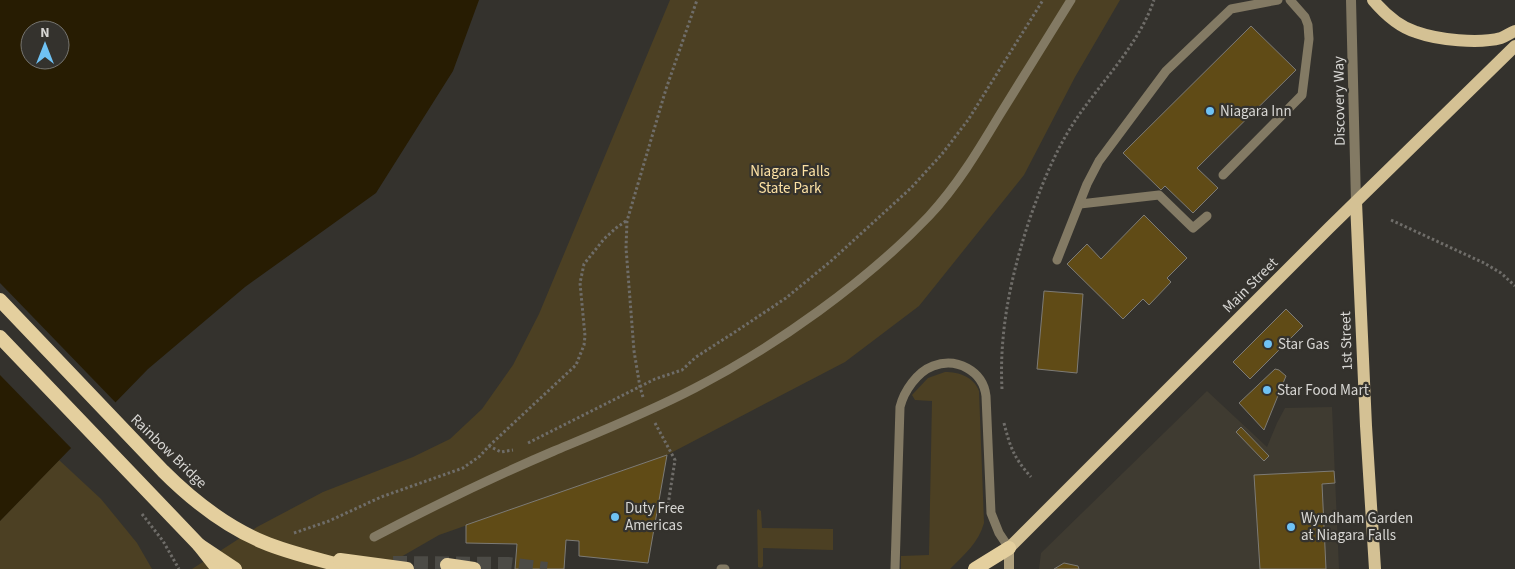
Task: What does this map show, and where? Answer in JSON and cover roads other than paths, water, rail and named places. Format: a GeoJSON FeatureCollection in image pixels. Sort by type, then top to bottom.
{"type":"FeatureCollection","features":[{"type":"Feature","properties":{"kind":"highway","name":"Rainbow Bridge"},"geometry":{"type":"LineString","coordinates":[[0,300],[163,471],[224,522],[242,532],[276,546],[352,569]]}},
{"type":"Feature","properties":{"kind":"highway"},"geometry":{"type":"LineString","coordinates":[[0,337],[199,545],[216,567]]}},
{"type":"Feature","properties":{"kind":"highway"},"geometry":{"type":"LineString","coordinates":[[199,545],[235,569]]}},
{"type":"Feature","properties":{"kind":"highway"},"geometry":{"type":"LineString","coordinates":[[975,569],[1009,548]]}},
{"type":"Feature","properties":{"kind":"highway"},"geometry":{"type":"LineString","coordinates":[[994,569],[1009,548]]}},
{"type":"Feature","properties":{"kind":"highway"},"geometry":{"type":"LineString","coordinates":[[305,555],[406,569]]}},
{"type":"Feature","properties":{"kind":"highway"},"geometry":{"type":"LineString","coordinates":[[447,564],[474,569]]}},
{"type":"Feature","properties":{"kind":"main road"},"geometry":{"type":"LineString","coordinates":[[1373,0],[1382,10],[1415,32],[1433,36],[1448,39],[1477,40],[1500,38],[1515,31]]}},
{"type":"Feature","properties":{"kind":"main road","name":"Main Street"},"geometry":{"type":"LineString","coordinates":[[1009,548],[1515,46]]}},
{"type":"Feature","properties":{"kind":"main road","name":"1st Street"},"geometry":{"type":"LineString","coordinates":[[1356,202],[1366,426],[1375,569]]}},
{"type":"Feature","properties":{"kind":"main road"},"geometry":{"type":"LineString","coordinates":[[1009,548],[1009,569]]}},
{"type":"Feature","properties":{"kind":"street","name":"Discovery Way"},"geometry":{"type":"LineString","coordinates":[[1352,0],[1356,202]]}},
{"type":"Feature","properties":{"kind":"lane"},"geometry":{"type":"LineString","coordinates":[[374,537],[437,504],[648,411],[718,375],[796,326],[865,273],[929,215],[959,179],[1071,0]]}},
{"type":"Feature","properties":{"kind":"lane"},"geometry":{"type":"LineString","coordinates":[[1057,260],[1087,184],[1099,161],[1166,71],[1230,9],[1278,0]]}},
{"type":"Feature","properties":{"kind":"lane"},"geometry":{"type":"LineString","coordinates":[[1223,175],[1302,95],[1309,39],[1308,25],[1305,17],[1290,0]]}},
{"type":"Feature","properties":{"kind":"lane"},"geometry":{"type":"LineString","coordinates":[[1080,204],[1159,195],[1193,228],[1207,216]]}},
{"type":"Feature","properties":{"kind":"lane"},"geometry":{"type":"LineString","coordinates":[[895,569],[900,407],[903,396],[912,383],[926,370],[942,364],[969,368],[976,373],[983,383],[986,396],[992,513],[999,533],[1009,548]]}},
{"type":"Feature","properties":{"kind":"tunnel"},"geometry":{"type":"LineString","coordinates":[[393,563],[508,564],[547,569]]}},
{"type":"Feature","properties":{"kind":"place","name":"Niagara Inn"},"geometry":{"type":"Point","coordinates":[1210,111]}},
{"type":"Feature","properties":{"kind":"place","name":"Star Gas"},"geometry":{"type":"Point","coordinates":[1268,344]}},
{"type":"Feature","properties":{"kind":"place","name":"Star Food Mart"},"geometry":{"type":"Point","coordinates":[1267,390]}},
{"type":"Feature","properties":{"kind":"place","name":"Duty Free Americas"},"geometry":{"type":"Point","coordinates":[615,517]}},
{"type":"Feature","properties":{"kind":"place","name":"Wyndham Garden at Niagara Falls"},"geometry":{"type":"Point","coordinates":[1291,527]}},
{"type":"Feature","properties":{"kind":"park label","name":"Niagara Falls State Park"},"geometry":{"type":"Point","coordinates":[790,180]}}]}
